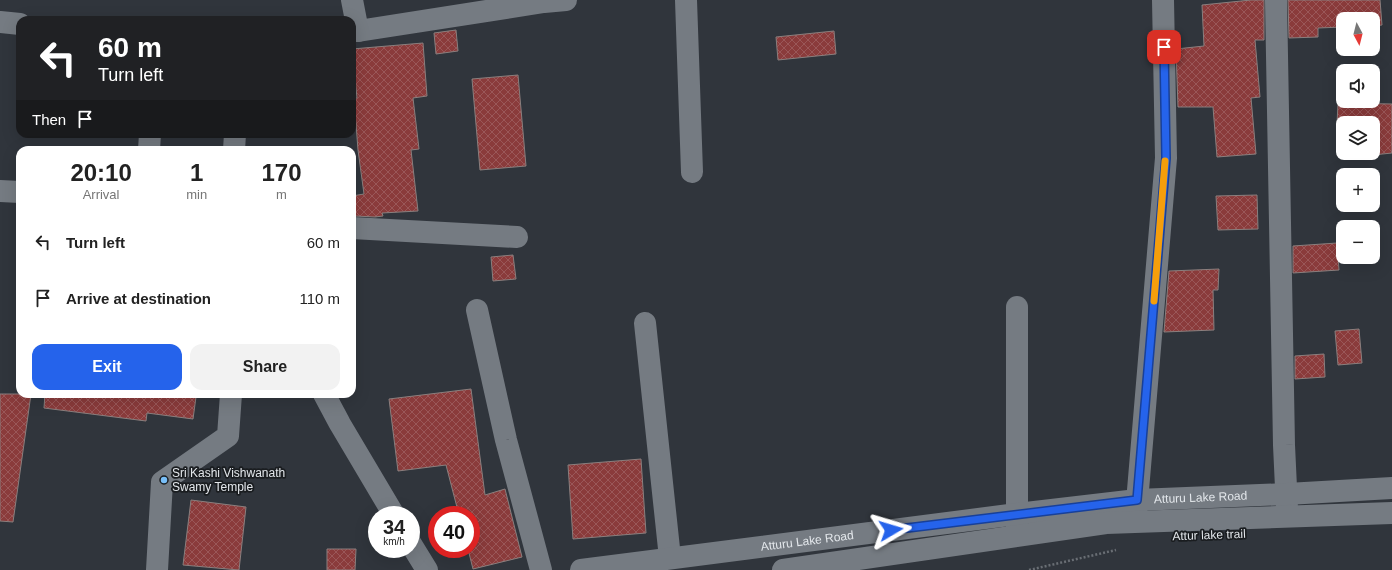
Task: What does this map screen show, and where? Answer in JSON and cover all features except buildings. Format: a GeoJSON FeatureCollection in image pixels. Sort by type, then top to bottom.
{"type":"FeatureCollection","features":[{"type":"Feature","properties":{"kind":"street"},"geometry":{"type":"LineString","coordinates":[[352,0],[354,16]]}},
{"type":"Feature","properties":{"kind":"street"},"geometry":{"type":"LineString","coordinates":[[356,31],[566,0]]}},
{"type":"Feature","properties":{"kind":"street"},"geometry":{"type":"LineString","coordinates":[[686,0],[692,172]]}},
{"type":"Feature","properties":{"kind":"street"},"geometry":{"type":"LineString","coordinates":[[1136,522],[1166,158],[1163,0]]}},
{"type":"Feature","properties":{"kind":"street"},"geometry":{"type":"LineString","coordinates":[[1276,0],[1284,438],[1288,517]]}},
{"type":"Feature","properties":{"kind":"street"},"geometry":{"type":"LineString","coordinates":[[0,22],[16,24]]}},
{"type":"Feature","properties":{"kind":"street"},"geometry":{"type":"LineString","coordinates":[[0,191],[16,192]]}},
{"type":"Feature","properties":{"kind":"street"},"geometry":{"type":"LineString","coordinates":[[356,228],[517,237]]}},
{"type":"Feature","properties":{"kind":"street"},"geometry":{"type":"LineString","coordinates":[[1017,307],[1017,536]]}},
{"type":"Feature","properties":{"kind":"street"},"geometry":{"type":"LineString","coordinates":[[477,310],[506,440],[541,570]]}},
{"type":"Feature","properties":{"kind":"street"},"geometry":{"type":"LineString","coordinates":[[645,323],[670,558]]}},
{"type":"Feature","properties":{"kind":"street"},"geometry":{"type":"LineString","coordinates":[[157,570],[162,482],[228,436],[231,398]]}},
{"type":"Feature","properties":{"kind":"street"},"geometry":{"type":"LineString","coordinates":[[326,398],[389,506]]}},
{"type":"Feature","properties":{"kind":"street"},"geometry":{"type":"LineString","coordinates":[[1391,513],[1392,483]]}},
{"type":"Feature","properties":{"kind":"street","name":"Atturu Lake Road"},"geometry":{"type":"LineString","coordinates":[[581,570],[1137,500],[1287,494],[1392,483]]}},
{"type":"Feature","properties":{"kind":"street","name":"Atturu Lake Road"},"geometry":{"type":"LineString","coordinates":[[783,570],[1106,523],[1391,513]]}},
{"type":"Feature","properties":{"kind":"street"},"geometry":{"type":"LineString","coordinates":[[420,558],[427,570]]}},
{"type":"Feature","properties":{"kind":"path"},"geometry":{"type":"LineString","coordinates":[[1029,570],[1118,549]]}},
{"type":"Feature","properties":{"kind":"slow traffic"},"geometry":{"type":"LineString","coordinates":[[1154,301],[1165,161]]}},
{"type":"Feature","properties":{"kind":"place","name":"Sri Kashi Vishwanath Swamy Temple"},"geometry":{"type":"Point","coordinates":[164,480]}},
{"type":"Feature","properties":{"kind":"route"},"geometry":{"type":"LineString","coordinates":[[891,530],[1137,500],[1166,158],[1164,47]]}}]}
